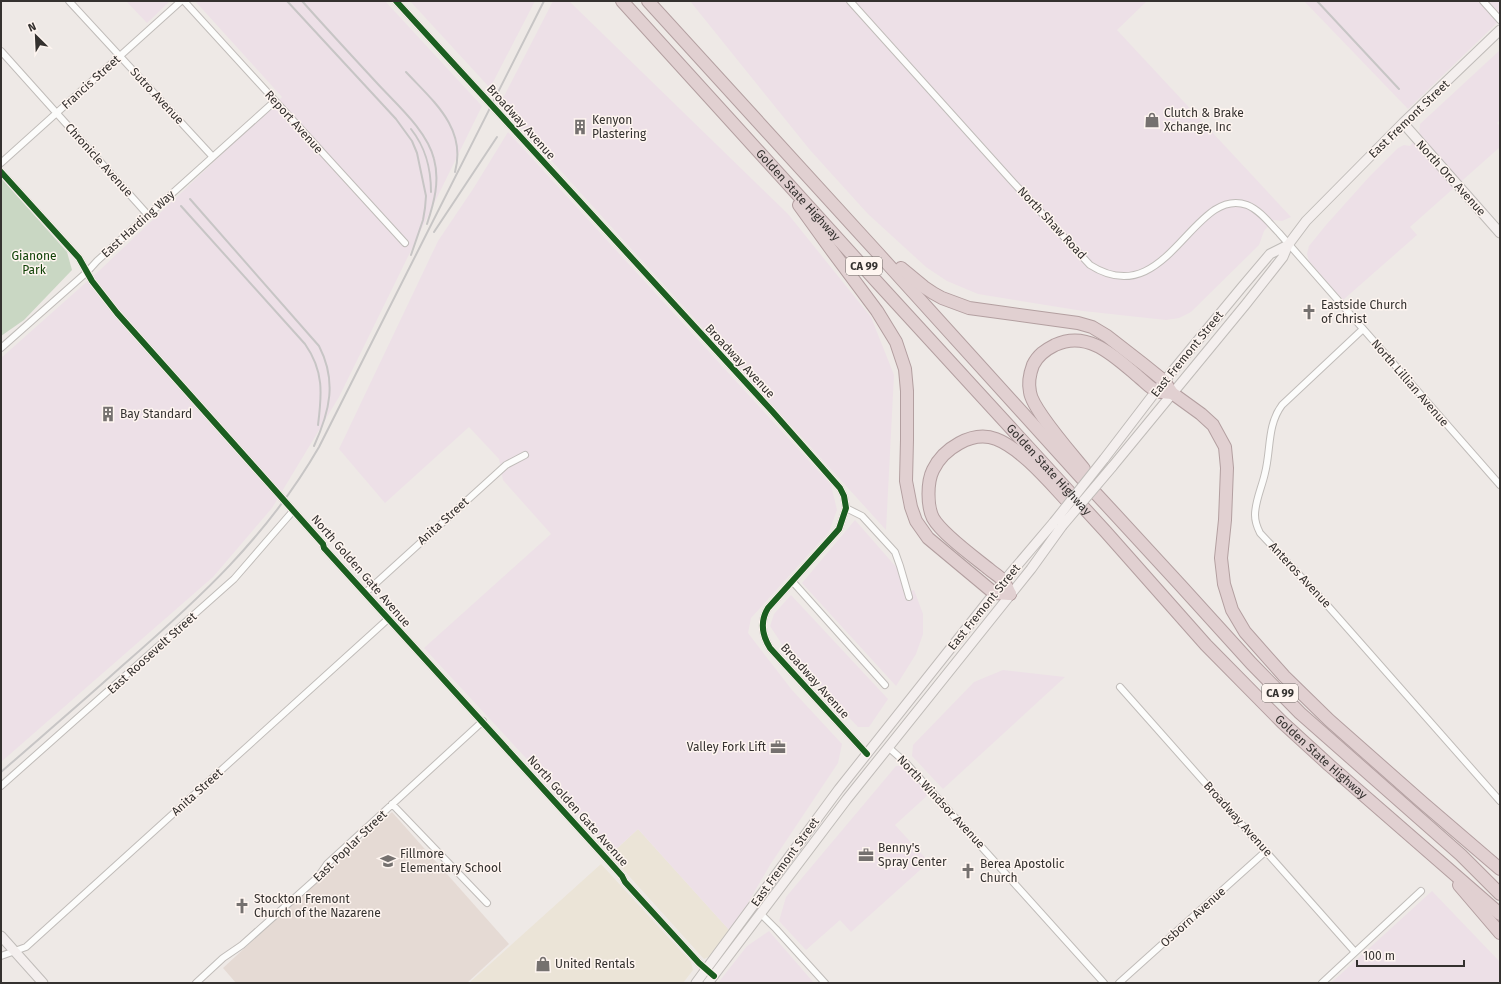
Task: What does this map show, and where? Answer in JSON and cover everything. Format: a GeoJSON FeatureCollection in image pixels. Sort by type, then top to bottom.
{"type":"FeatureCollection","features":[{"type":"Feature","properties":{"kind":"highway","name":"Golden State Highway"},"geometry":{"type":"LineString","coordinates":[[622,1],[1106,532],[1206,645],[1282,722],[1329,766],[1500,914]]}},
{"type":"Feature","properties":{"kind":"highway","name":"Golden State Highway"},"geometry":{"type":"LineString","coordinates":[[648,1],[923,301],[1087,484],[1251,663],[1300,713],[1461,855],[1500,894]]}},
{"type":"Feature","properties":{"kind":"highway"},"geometry":{"type":"LineString","coordinates":[[770,163],[877,311],[896,342],[904,369],[907,391],[908,440],[906,481],[911,507],[916,521],[928,538],[994,593],[1010,594],[1004,581],[942,529],[933,518],[930,510],[928,490],[932,470],[945,453],[963,442],[979,437],[995,438],[1004,443],[1037,470],[1086,520],[1106,532]]}},
{"type":"Feature","properties":{"kind":"highway"},"geometry":{"type":"LineString","coordinates":[[833,204],[911,277],[942,298],[969,308],[1078,323],[1092,327],[1121,346],[1164,381],[1172,393],[1201,414],[1213,425],[1225,447],[1227,468],[1222,564],[1224,584],[1230,603],[1244,632],[1284,676],[1329,720],[1500,869]]}},
{"type":"Feature","properties":{"kind":"highway"},"geometry":{"type":"LineString","coordinates":[[1087,484],[1084,470],[1040,413],[1030,394],[1031,369],[1036,358],[1046,349],[1060,343],[1086,341],[1114,356],[1156,391],[1172,393]]}},
{"type":"Feature","properties":{"kind":"highway"},"geometry":{"type":"LineString","coordinates":[[1441,862],[1476,907],[1500,933]]}},
{"type":"Feature","properties":{"kind":"main road","name":"East Fremont Street"},"geometry":{"type":"LineString","coordinates":[[710,976],[812,824],[1004,581],[1112,466],[1246,304],[1283,257],[1288,245],[1311,216],[1500,30]]}},
{"type":"Feature","properties":{"kind":"main road","name":"North Oro Avenue"},"geometry":{"type":"LineString","coordinates":[[1403,124],[1500,232]]}},
{"type":"Feature","properties":{"kind":"main road","name":"East Fremont Street"},"geometry":{"type":"LineString","coordinates":[[696,983],[710,976],[761,914],[888,747],[1010,594],[1104,459],[1164,381],[1270,254],[1288,245]]}},
{"type":"Feature","properties":{"kind":"main road"},"geometry":{"type":"LineString","coordinates":[[879,738],[888,747]]}},
{"type":"Feature","properties":{"kind":"main road"},"geometry":{"type":"LineString","coordinates":[[1,936],[43,983]]}},
{"type":"Feature","properties":{"kind":"street","name":"Sutro Avenue"},"geometry":{"type":"LineString","coordinates":[[68,1],[212,156]]}},
{"type":"Feature","properties":{"kind":"street","name":"Francis Street"},"geometry":{"type":"LineString","coordinates":[[1,163],[180,1]]}},
{"type":"Feature","properties":{"kind":"street","name":"Report Avenue"},"geometry":{"type":"LineString","coordinates":[[184,1],[405,243]]}},
{"type":"Feature","properties":{"kind":"street","name":"Broadway Avenue"},"geometry":{"type":"LineString","coordinates":[[396,1],[832,479],[844,496],[846,508],[844,519],[835,535],[792,581],[766,613],[762,622],[765,638],[775,654],[867,754]]}},
{"type":"Feature","properties":{"kind":"street","name":"North Shaw Road"},"geometry":{"type":"LineString","coordinates":[[850,1],[1011,180],[1090,264],[1100,271],[1114,276],[1140,274],[1149,269],[1214,210],[1229,204],[1242,204],[1254,209],[1275,229],[1288,245]]}},
{"type":"Feature","properties":{"kind":"street"},"geometry":{"type":"LineString","coordinates":[[1483,1],[1500,20]]}},
{"type":"Feature","properties":{"kind":"street","name":"Chronicle Avenue"},"geometry":{"type":"LineString","coordinates":[[1,51],[148,214]]}},
{"type":"Feature","properties":{"kind":"street","name":"East Harding Way"},"geometry":{"type":"LineString","coordinates":[[1,348],[87,272],[97,261],[212,156],[275,101]]}},
{"type":"Feature","properties":{"kind":"street","name":"North Golden Gate Avenue"},"geometry":{"type":"LineString","coordinates":[[1,172],[79,258],[92,281],[117,313],[388,619],[482,721],[710,976]]}},
{"type":"Feature","properties":{"kind":"street","name":"North Lillian Avenue"},"geometry":{"type":"LineString","coordinates":[[1288,245],[1500,485]]}},
{"type":"Feature","properties":{"kind":"street","name":"Anteros Avenue"},"geometry":{"type":"LineString","coordinates":[[1362,329],[1282,405],[1277,412],[1272,425],[1266,472],[1256,509],[1256,523],[1260,533],[1320,597],[1500,801]]}},
{"type":"Feature","properties":{"kind":"street","name":"Anita Street"},"geometry":{"type":"LineString","coordinates":[[365,593],[502,468],[510,462],[526,455]]}},
{"type":"Feature","properties":{"kind":"street"},"geometry":{"type":"LineString","coordinates":[[846,508],[862,516],[895,552],[909,597]]}},
{"type":"Feature","properties":{"kind":"street","name":"East Roosevelt Street"},"geometry":{"type":"LineString","coordinates":[[1,786],[234,579],[293,511]]}},
{"type":"Feature","properties":{"kind":"street"},"geometry":{"type":"LineString","coordinates":[[792,581],[885,685]]}},
{"type":"Feature","properties":{"kind":"street","name":"Anita Street"},"geometry":{"type":"LineString","coordinates":[[1,956],[26,947],[388,619]]}},
{"type":"Feature","properties":{"kind":"street","name":"Broadway Avenue"},"geometry":{"type":"LineString","coordinates":[[1120,687],[1355,952]]}},
{"type":"Feature","properties":{"kind":"street","name":"East Poplar Street"},"geometry":{"type":"LineString","coordinates":[[196,983],[223,958],[242,945],[318,877],[327,864],[482,721]]}},
{"type":"Feature","properties":{"kind":"street","name":"North Windsor Avenue"},"geometry":{"type":"LineString","coordinates":[[888,747],[906,763],[1104,983]]}},
{"type":"Feature","properties":{"kind":"street"},"geometry":{"type":"LineString","coordinates":[[392,804],[487,903]]}},
{"type":"Feature","properties":{"kind":"street","name":"Osborn Avenue"},"geometry":{"type":"LineString","coordinates":[[1119,983],[1266,851]]}},
{"type":"Feature","properties":{"kind":"street"},"geometry":{"type":"LineString","coordinates":[[1322,983],[1421,891]]}},
{"type":"Feature","properties":{"kind":"street"},"geometry":{"type":"LineString","coordinates":[[761,914],[825,983]]}},
{"type":"Feature","properties":{"kind":"shaded area"},"geometry":{"type":"Polygon","coordinates":[[[126,1],[170,1],[147,23],[126,1]]]}},
{"type":"Feature","properties":{"kind":"shaded area"},"geometry":{"type":"Polygon","coordinates":[[[195,1],[385,1],[482,106],[339,397],[272,508],[213,577],[1,762],[1,358],[100,270],[282,97],[195,1]]]}},
{"type":"Feature","properties":{"kind":"shaded area"},"geometry":{"type":"Polygon","coordinates":[[[410,1],[535,1],[490,88],[410,1]]]}},
{"type":"Feature","properties":{"kind":"shaded area"},"geometry":{"type":"Polygon","coordinates":[[[553,1],[569,1],[788,214],[871,317],[894,375],[886,530],[500,104],[553,1]]]}},
{"type":"Feature","properties":{"kind":"shaded area"},"geometry":{"type":"Polygon","coordinates":[[[690,1],[1147,1],[1117,30],[1291,217],[1282,221],[1274,220],[1264,231],[1259,245],[1191,312],[1179,318],[1166,320],[1083,311],[978,294],[947,281],[926,267],[868,214],[810,150],[690,1]]]}},
{"type":"Feature","properties":{"kind":"shaded area"},"geometry":{"type":"Polygon","coordinates":[[[1304,1],[1500,1],[1500,20],[1408,109],[1304,1]]]}},
{"type":"Feature","properties":{"kind":"shaded area"},"geometry":{"type":"Polygon","coordinates":[[[1500,50],[1500,120],[1497,123],[1500,126],[1500,147],[1410,227],[1417,235],[1343,300],[1309,261],[1307,254],[1309,246],[1369,177],[1398,148],[1404,145],[1410,146],[1419,135],[1420,124],[1500,50]]]}},
{"type":"Feature","properties":{"kind":"shaded area"},"geometry":{"type":"Polygon","coordinates":[[[508,132],[831,485],[837,510],[829,532],[751,618],[748,633],[792,690],[842,744],[838,763],[770,865],[731,932],[638,829],[613,852],[424,648],[551,534],[503,480],[499,459],[469,427],[385,503],[339,449],[438,241],[473,189],[508,132]]]}},
{"type":"Feature","properties":{"kind":"shaded area"},"geometry":{"type":"Polygon","coordinates":[[[855,520],[897,568],[904,593],[914,590],[923,614],[923,634],[916,654],[896,686],[802,583],[855,520]]]}},
{"type":"Feature","properties":{"kind":"shaded area"},"geometry":{"type":"Polygon","coordinates":[[[791,595],[888,699],[869,727],[858,727],[787,652],[770,626],[774,614],[791,595]]]}},
{"type":"Feature","properties":{"kind":"shaded area"},"geometry":{"type":"Polygon","coordinates":[[[1003,670],[1065,677],[943,789],[912,756],[913,745],[974,682],[1003,670]]]}},
{"type":"Feature","properties":{"kind":"shaded area"},"geometry":{"type":"Polygon","coordinates":[[[896,766],[903,766],[929,794],[895,825],[929,862],[851,932],[840,920],[806,950],[779,921],[786,897],[896,766]]]}},
{"type":"Feature","properties":{"kind":"shaded area","name":"Fillmore Elementary School"},"geometry":{"type":"Polygon","coordinates":[[[392,812],[509,944],[467,983],[236,983],[223,968],[392,812]]]}},
{"type":"Feature","properties":{"kind":"shaded area"},"geometry":{"type":"Polygon","coordinates":[[[638,829],[731,932],[715,954],[704,959],[610,855],[638,829]]]}},
{"type":"Feature","properties":{"kind":"shaded area"},"geometry":{"type":"Polygon","coordinates":[[[601,864],[691,962],[693,970],[683,983],[469,983],[601,864]]]}},
{"type":"Feature","properties":{"kind":"shaded area"},"geometry":{"type":"Polygon","coordinates":[[[1432,891],[1500,962],[1500,983],[1331,983],[1432,891]]]}},
{"type":"Feature","properties":{"kind":"shaded area"},"geometry":{"type":"Polygon","coordinates":[[[769,931],[814,983],[718,983],[747,946],[769,931]]]}},
{"type":"Feature","properties":{"kind":"green space","name":"Gianone Park"},"geometry":{"type":"Polygon","coordinates":[[[1,178],[67,252],[72,270],[24,320],[1,336],[1,178]]]}},
{"type":"Feature","properties":{"kind":"railway"},"geometry":{"type":"LineString","coordinates":[[287,1],[396,119],[412,141],[417,153],[426,196],[423,220],[411,255]]}},
{"type":"Feature","properties":{"kind":"railway"},"geometry":{"type":"LineString","coordinates":[[302,1],[410,118],[425,138],[436,167],[434,200],[427,224]]}},
{"type":"Feature","properties":{"kind":"railway"},"geometry":{"type":"LineString","coordinates":[[1,772],[150,641],[204,591],[254,538],[299,480],[319,447],[544,1]]}},
{"type":"Feature","properties":{"kind":"railway"},"geometry":{"type":"LineString","coordinates":[[1317,1],[1399,89]]}},
{"type":"Feature","properties":{"kind":"railway"},"geometry":{"type":"LineString","coordinates":[[406,72],[437,105],[452,129],[456,142],[457,156],[455,172]]}},
{"type":"Feature","properties":{"kind":"railway"},"geometry":{"type":"LineString","coordinates":[[411,129],[420,143],[427,159],[431,192]]}},
{"type":"Feature","properties":{"kind":"railway"},"geometry":{"type":"LineString","coordinates":[[434,232],[497,137]]}},
{"type":"Feature","properties":{"kind":"railway"},"geometry":{"type":"LineString","coordinates":[[190,199],[319,346],[325,359],[330,384],[324,421],[314,446]]}},
{"type":"Feature","properties":{"kind":"railway"},"geometry":{"type":"LineString","coordinates":[[181,206],[305,344],[316,364],[319,373],[321,393],[318,425]]}},
{"type":"Feature","properties":{"kind":"cycle path"},"geometry":{"type":"LineString","coordinates":[[396,1],[772,411],[840,488],[844,496],[846,508],[839,529],[768,608],[765,613],[763,628],[765,638],[770,648],[867,754]]}},
{"type":"Feature","properties":{"kind":"cycle path"},"geometry":{"type":"LineString","coordinates":[[1,172],[79,258],[92,281],[117,313],[323,544],[324,548],[605,857],[622,876],[625,882],[699,963],[714,976]]}},
{"type":"Feature","properties":{"kind":"place","name":"Clutch & Brake Xchange, Inc"},"geometry":{"type":"Point","coordinates":[1152,120]}},
{"type":"Feature","properties":{"kind":"place","name":"Kenyon Plastering"},"geometry":{"type":"Point","coordinates":[580,127]}},
{"type":"Feature","properties":{"kind":"place","name":"Eastside Church of Christ"},"geometry":{"type":"Point","coordinates":[1309,312]}},
{"type":"Feature","properties":{"kind":"place","name":"Bay Standard"},"geometry":{"type":"Point","coordinates":[108,414]}},
{"type":"Feature","properties":{"kind":"place","name":"Valley Fork Lift"},"geometry":{"type":"Point","coordinates":[778,747]}},
{"type":"Feature","properties":{"kind":"place","name":"Benny's Spray Center"},"geometry":{"type":"Point","coordinates":[866,855]}},
{"type":"Feature","properties":{"kind":"place","name":"Fillmore Elementary School"},"geometry":{"type":"Point","coordinates":[388,861]}},
{"type":"Feature","properties":{"kind":"place","name":"Berea Apostolic Church"},"geometry":{"type":"Point","coordinates":[968,871]}},
{"type":"Feature","properties":{"kind":"place","name":"Stockton Fremont Church of the Nazarene"},"geometry":{"type":"Point","coordinates":[242,906]}},
{"type":"Feature","properties":{"kind":"place","name":"United Rentals"},"geometry":{"type":"Point","coordinates":[543,964]}}]}
